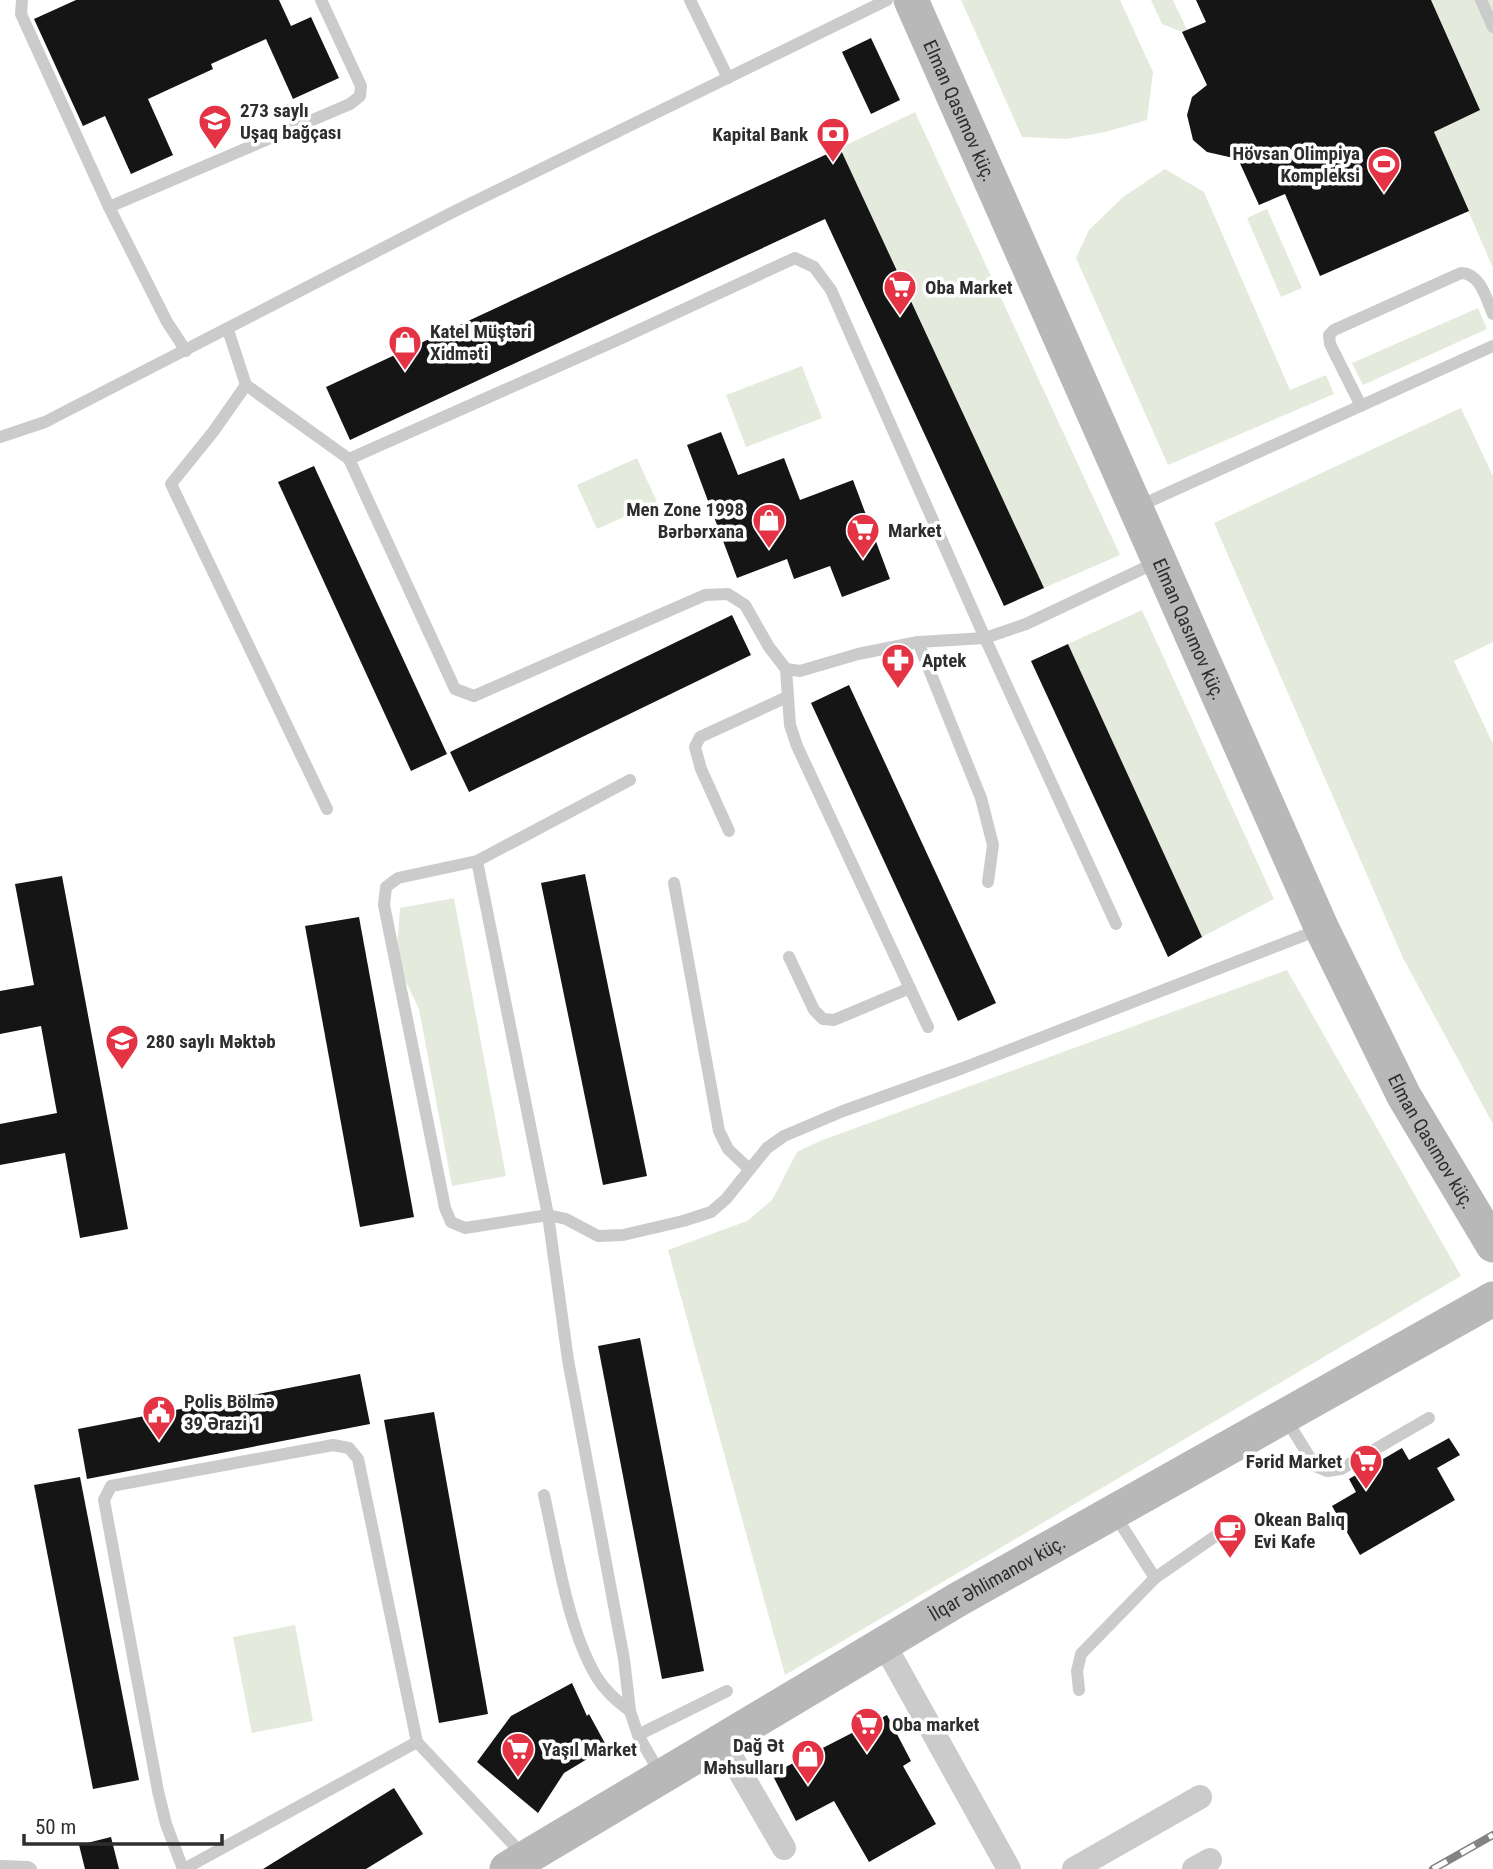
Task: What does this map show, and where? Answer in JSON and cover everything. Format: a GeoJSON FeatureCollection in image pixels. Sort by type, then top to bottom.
{"type":"FeatureCollection","features":[{"type":"Feature","properties":{"kind":"main road","name":"Elman Qasımov küç."},"geometry":{"type":"LineString","coordinates":[[911,0],[1322,929],[1404,1096],[1493,1245]]}},
{"type":"Feature","properties":{"kind":"main road","name":"İlqar Əhlimanov küç."},"geometry":{"type":"LineString","coordinates":[[517,1863],[884,1644],[1493,1299]]}},
{"type":"Feature","properties":{"kind":"street"},"geometry":{"type":"LineString","coordinates":[[884,1644],[1009,1869]]}},
{"type":"Feature","properties":{"kind":"street"},"geometry":{"type":"LineString","coordinates":[[722,1741],[784,1849]]}},
{"type":"Feature","properties":{"kind":"street"},"geometry":{"type":"LineString","coordinates":[[1074,1869],[1200,1797]]}},
{"type":"Feature","properties":{"kind":"lane"},"geometry":{"type":"LineString","coordinates":[[22,0],[21,15],[109,207],[167,322],[186,351]]}},
{"type":"Feature","properties":{"kind":"lane"},"geometry":{"type":"LineString","coordinates":[[109,207],[350,104],[360,96],[361,86],[321,0]]}},
{"type":"Feature","properties":{"kind":"lane"},"geometry":{"type":"LineString","coordinates":[[690,0],[728,78]]}},
{"type":"Feature","properties":{"kind":"lane"},"geometry":{"type":"LineString","coordinates":[[0,438],[33,428],[455,211],[887,0]]}},
{"type":"Feature","properties":{"kind":"lane"},"geometry":{"type":"LineString","coordinates":[[1481,0],[1493,27]]}},
{"type":"Feature","properties":{"kind":"lane"},"geometry":{"type":"LineString","coordinates":[[349,459],[795,258],[814,267],[831,290],[1115,924]]}},
{"type":"Feature","properties":{"kind":"lane"},"geometry":{"type":"LineString","coordinates":[[1360,406],[1330,344],[1329,335],[1334,330],[1461,272],[1469,273],[1476,279],[1493,314]]}},
{"type":"Feature","properties":{"kind":"lane"},"geometry":{"type":"LineString","coordinates":[[228,330],[246,385],[349,459],[455,689],[474,696],[705,595],[728,594],[745,605],[769,647],[786,669],[790,725],[797,747],[928,1027]]}},
{"type":"Feature","properties":{"kind":"lane"},"geometry":{"type":"LineString","coordinates":[[1137,507],[1493,346]]}},
{"type":"Feature","properties":{"kind":"lane"},"geometry":{"type":"LineString","coordinates":[[246,385],[171,484],[327,808]]}},
{"type":"Feature","properties":{"kind":"lane"},"geometry":{"type":"LineString","coordinates":[[786,669],[800,671],[858,654],[918,642],[985,638],[1026,624],[1160,561]]}},
{"type":"Feature","properties":{"kind":"lane"},"geometry":{"type":"LineString","coordinates":[[918,642],[981,798],[993,845],[988,882]]}},
{"type":"Feature","properties":{"kind":"lane"},"geometry":{"type":"LineString","coordinates":[[729,831],[701,769],[695,747],[700,737],[787,697]]}},
{"type":"Feature","properties":{"kind":"lane"},"geometry":{"type":"LineString","coordinates":[[630,780],[477,861],[398,878],[386,887],[384,905],[442,1195],[451,1222],[465,1228],[548,1214],[566,1219],[598,1236],[623,1235],[711,1212],[726,1199],[767,1148],[784,1136],[1322,929]]}},
{"type":"Feature","properties":{"kind":"lane"},"geometry":{"type":"LineString","coordinates":[[477,861],[548,1214],[568,1360],[624,1659],[630,1711],[638,1735],[662,1776]]}},
{"type":"Feature","properties":{"kind":"lane"},"geometry":{"type":"LineString","coordinates":[[674,883],[719,1131],[728,1149],[749,1169]]}},
{"type":"Feature","properties":{"kind":"lane"},"geometry":{"type":"LineString","coordinates":[[789,957],[814,1010],[823,1019],[834,1020],[910,988]]}},
{"type":"Feature","properties":{"kind":"lane"},"geometry":{"type":"LineString","coordinates":[[1284,1416],[1315,1466],[1327,1471],[1340,1469],[1429,1418]]}},
{"type":"Feature","properties":{"kind":"lane"},"geometry":{"type":"LineString","coordinates":[[417,1742],[184,1869],[166,1824],[158,1791],[104,1500],[111,1486],[334,1444],[348,1448],[358,1459],[417,1742],[517,1863]]}},
{"type":"Feature","properties":{"kind":"lane"},"geometry":{"type":"LineString","coordinates":[[544,1495],[576,1631],[597,1677],[611,1695],[630,1711]]}},
{"type":"Feature","properties":{"kind":"lane"},"geometry":{"type":"LineString","coordinates":[[1113,1512],[1155,1578]]}},
{"type":"Feature","properties":{"kind":"lane"},"geometry":{"type":"LineString","coordinates":[[1079,1690],[1077,1671],[1081,1654],[1155,1578],[1237,1521]]}},
{"type":"Feature","properties":{"kind":"lane"},"geometry":{"type":"LineString","coordinates":[[638,1735],[727,1691]]}},
{"type":"Feature","properties":{"kind":"lane"},"geometry":{"type":"LineString","coordinates":[[1,1866],[32,1869]]}},
{"type":"Feature","properties":{"kind":"green space"},"geometry":{"type":"Polygon","coordinates":[[[961,0],[1120,0],[1153,72],[1147,120],[1067,139],[1022,137],[961,0]]]}},
{"type":"Feature","properties":{"kind":"green space"},"geometry":{"type":"Polygon","coordinates":[[[1151,0],[1173,0],[1187,30],[1182,32],[1162,24],[1151,0]]]}},
{"type":"Feature","properties":{"kind":"green space"},"geometry":{"type":"Polygon","coordinates":[[[1431,0],[1493,0],[1493,268],[1434,132],[1480,109],[1431,0]]]}},
{"type":"Feature","properties":{"kind":"green space"},"geometry":{"type":"Polygon","coordinates":[[[915,112],[1120,555],[1044,588],[840,148],[915,112]]]}},
{"type":"Feature","properties":{"kind":"green space"},"geometry":{"type":"Polygon","coordinates":[[[1165,169],[1204,192],[1290,390],[1326,375],[1334,394],[1168,465],[1076,258],[1089,230],[1123,197],[1165,169]]]}},
{"type":"Feature","properties":{"kind":"green space"},"geometry":{"type":"Polygon","coordinates":[[[1267,209],[1302,288],[1281,297],[1247,218],[1267,209]]]}},
{"type":"Feature","properties":{"kind":"green space"},"geometry":{"type":"Polygon","coordinates":[[[1478,308],[1487,329],[1363,385],[1352,363],[1478,308]]]}},
{"type":"Feature","properties":{"kind":"green space"},"geometry":{"type":"Polygon","coordinates":[[[802,366],[822,418],[746,447],[726,395],[802,366]]]}},
{"type":"Feature","properties":{"kind":"green space"},"geometry":{"type":"Polygon","coordinates":[[[1461,408],[1493,476],[1493,642],[1454,661],[1493,744],[1493,1124],[1403,958],[1214,523],[1461,408]]]}},
{"type":"Feature","properties":{"kind":"green space"},"geometry":{"type":"Polygon","coordinates":[[[637,458],[657,502],[597,529],[577,485],[637,458]]]}},
{"type":"Feature","properties":{"kind":"green space"},"geometry":{"type":"Polygon","coordinates":[[[1142,610],[1274,899],[1202,937],[1068,644],[1142,610]]]}},
{"type":"Feature","properties":{"kind":"green space"},"geometry":{"type":"Polygon","coordinates":[[[454,898],[506,1176],[452,1186],[419,1009],[396,961],[400,908],[454,898]]]}},
{"type":"Feature","properties":{"kind":"green space"},"geometry":{"type":"Polygon","coordinates":[[[1287,970],[1461,1276],[785,1675],[668,1250],[747,1221],[772,1200],[797,1152],[820,1141],[1287,970]]]}},
{"type":"Feature","properties":{"kind":"green space"},"geometry":{"type":"Polygon","coordinates":[[[295,1625],[313,1721],[252,1733],[233,1637],[295,1625]]]}},
{"type":"Feature","properties":{"kind":"building"},"geometry":{"type":"Polygon","coordinates":[[[76,0],[279,0],[291,26],[311,17],[339,78],[293,99],[266,39],[211,64],[213,69],[148,99],[173,155],[131,174],[105,116],[83,126],[34,19],[76,0]]]}},
{"type":"Feature","properties":{"kind":"building"},"geometry":{"type":"Polygon","coordinates":[[[1196,0],[1431,0],[1480,110],[1434,132],[1469,211],[1320,276],[1285,194],[1259,205],[1238,159],[1207,152],[1193,140],[1187,115],[1192,97],[1207,85],[1182,32],[1206,22],[1196,0]]]}},
{"type":"Feature","properties":{"kind":"building"},"geometry":{"type":"Polygon","coordinates":[[[871,38],[900,100],[871,114],[842,52],[871,38]]]}},
{"type":"Feature","properties":{"kind":"building"},"geometry":{"type":"Polygon","coordinates":[[[840,148],[1044,588],[1004,606],[825,219],[350,440],[326,387],[840,148]]]}},
{"type":"Feature","properties":{"kind":"building"},"geometry":{"type":"Polygon","coordinates":[[[721,432],[738,475],[784,458],[800,500],[853,480],[890,579],[842,597],[830,566],[794,579],[787,559],[737,578],[687,445],[721,432]]]}},
{"type":"Feature","properties":{"kind":"building"},"geometry":{"type":"Polygon","coordinates":[[[314,466],[447,754],[411,771],[278,482],[314,466]]]}},
{"type":"Feature","properties":{"kind":"building"},"geometry":{"type":"Polygon","coordinates":[[[732,615],[751,655],[469,792],[450,752],[732,615]]]}},
{"type":"Feature","properties":{"kind":"building"},"geometry":{"type":"Polygon","coordinates":[[[1068,644],[1202,937],[1168,957],[1031,661],[1068,644]]]}},
{"type":"Feature","properties":{"kind":"building"},"geometry":{"type":"Polygon","coordinates":[[[849,685],[996,1003],[958,1021],[811,703],[849,685]]]}},
{"type":"Feature","properties":{"kind":"building"},"geometry":{"type":"Polygon","coordinates":[[[585,874],[647,1176],[603,1185],[541,883],[585,874]]]}},
{"type":"Feature","properties":{"kind":"building"},"geometry":{"type":"Polygon","coordinates":[[[62,876],[128,1229],[80,1238],[65,1153],[0,1165],[0,1124],[57,1113],[41,1026],[0,1034],[0,991],[34,985],[15,884],[62,876]]]}},
{"type":"Feature","properties":{"kind":"building"},"geometry":{"type":"Polygon","coordinates":[[[359,917],[414,1217],[360,1227],[305,926],[359,917]]]}},
{"type":"Feature","properties":{"kind":"building"},"geometry":{"type":"Polygon","coordinates":[[[640,1338],[704,1671],[662,1679],[598,1346],[640,1338]]]}},
{"type":"Feature","properties":{"kind":"building"},"geometry":{"type":"Polygon","coordinates":[[[360,1374],[370,1424],[87,1479],[78,1429],[360,1374]]]}},
{"type":"Feature","properties":{"kind":"building"},"geometry":{"type":"Polygon","coordinates":[[[434,1412],[488,1714],[439,1723],[384,1420],[434,1412]]]}},
{"type":"Feature","properties":{"kind":"building"},"geometry":{"type":"Polygon","coordinates":[[[1449,1438],[1460,1455],[1437,1468],[1455,1500],[1360,1555],[1332,1506],[1356,1492],[1349,1479],[1402,1448],[1409,1460],[1449,1438]]]}},
{"type":"Feature","properties":{"kind":"building"},"geometry":{"type":"Polygon","coordinates":[[[80,1477],[139,1780],[93,1789],[34,1485],[80,1477]]]}},
{"type":"Feature","properties":{"kind":"building"},"geometry":{"type":"Polygon","coordinates":[[[572,1683],[587,1716],[589,1714],[607,1747],[564,1773],[538,1813],[477,1762],[511,1716],[572,1683]]]}},
{"type":"Feature","properties":{"kind":"building"},"geometry":{"type":"Polygon","coordinates":[[[887,1715],[911,1761],[903,1766],[936,1824],[869,1862],[834,1801],[796,1821],[772,1774],[887,1715]]]}},
{"type":"Feature","properties":{"kind":"building"},"geometry":{"type":"Polygon","coordinates":[[[394,1788],[423,1834],[366,1869],[263,1869],[394,1788]]]}},
{"type":"Feature","properties":{"kind":"building"},"geometry":{"type":"Polygon","coordinates":[[[111,1837],[119,1869],[85,1869],[79,1845],[111,1837]]]}},
{"type":"Feature","properties":{"kind":"railway"},"geometry":{"type":"LineString","coordinates":[[1433,1869],[1493,1835]]}},
{"type":"Feature","properties":{"kind":"place","name":"273 saylı Uşaq bağçası"},"geometry":{"type":"Point","coordinates":[215,151]}},
{"type":"Feature","properties":{"kind":"place","name":"Kapital Bank"},"geometry":{"type":"Point","coordinates":[833,164]}},
{"type":"Feature","properties":{"kind":"place","name":"Hövsan Olimpiya Kompleksi"},"geometry":{"type":"Point","coordinates":[1384,194]}},
{"type":"Feature","properties":{"kind":"place","name":"Oba Market"},"geometry":{"type":"Point","coordinates":[900,317]}},
{"type":"Feature","properties":{"kind":"place","name":"Katel Müştəri Xidməti"},"geometry":{"type":"Point","coordinates":[405,372]}},
{"type":"Feature","properties":{"kind":"place","name":"Men Zone 1998 Bərbərxana"},"geometry":{"type":"Point","coordinates":[769,550]}},
{"type":"Feature","properties":{"kind":"place","name":"Market"},"geometry":{"type":"Point","coordinates":[863,560]}},
{"type":"Feature","properties":{"kind":"place","name":"Aptek"},"geometry":{"type":"Point","coordinates":[898,690]}},
{"type":"Feature","properties":{"kind":"place","name":"280 saylı Məktəb"},"geometry":{"type":"Point","coordinates":[122,1071]}},
{"type":"Feature","properties":{"kind":"place","name":"Polis Bölmə 39 Ərazi 1"},"geometry":{"type":"Point","coordinates":[159,1442]}},
{"type":"Feature","properties":{"kind":"place","name":"Fərid Market"},"geometry":{"type":"Point","coordinates":[1366,1491]}},
{"type":"Feature","properties":{"kind":"place","name":"Okean Balıq Evi Kafe"},"geometry":{"type":"Point","coordinates":[1230,1560]}},
{"type":"Feature","properties":{"kind":"place","name":"Oba market"},"geometry":{"type":"Point","coordinates":[867,1754]}},
{"type":"Feature","properties":{"kind":"place","name":"Yaşıl Market"},"geometry":{"type":"Point","coordinates":[518,1779]}},
{"type":"Feature","properties":{"kind":"place","name":"Dağ Ət Məhsulları"},"geometry":{"type":"Point","coordinates":[808,1786]}}]}
